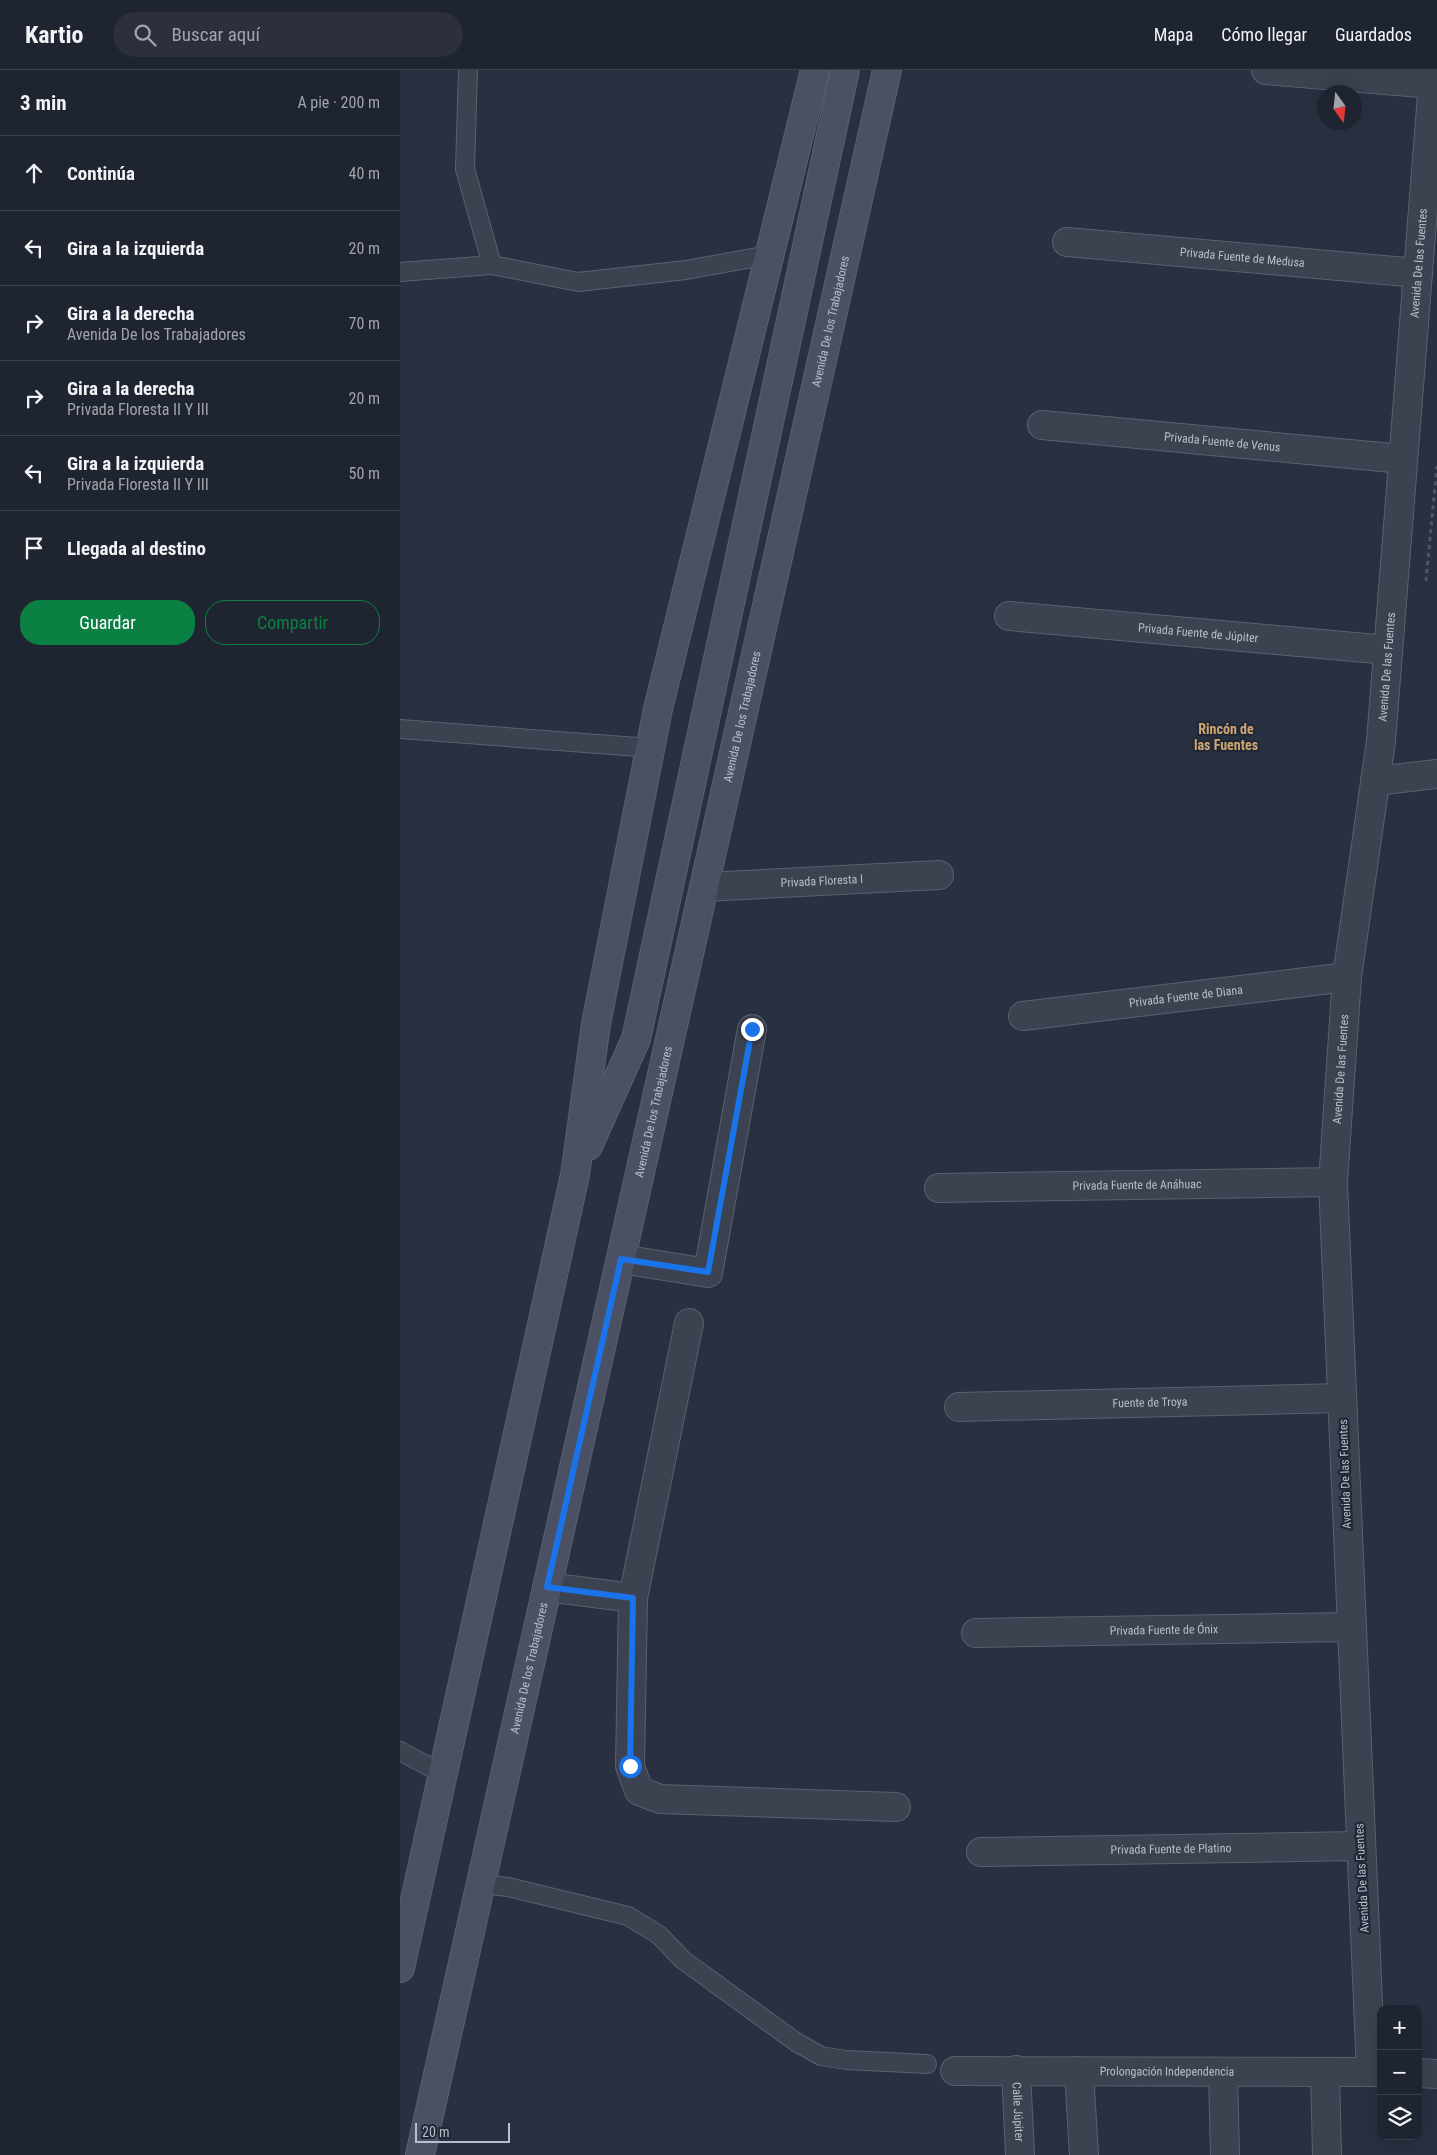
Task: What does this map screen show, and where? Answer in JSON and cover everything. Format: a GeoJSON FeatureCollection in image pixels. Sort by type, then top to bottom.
{"type":"FeatureCollection","features":[{"type":"Feature","properties":{"kind":"main road"},"geometry":{"type":"LineString","coordinates":[[400,1968],[575,1175],[596,1024],[651,748],[815,70]]}},
{"type":"Feature","properties":{"kind":"main road"},"geometry":{"type":"LineString","coordinates":[[575,1175],[636,1039],[845,70]]}},
{"type":"Feature","properties":{"kind":"main road"},"geometry":{"type":"LineString","coordinates":[[837,292],[869,70]]}},
{"type":"Feature","properties":{"kind":"main road","name":"Avenida De los Trabajadores"},"geometry":{"type":"LineString","coordinates":[[420,2155],[887,70]]}},
{"type":"Feature","properties":{"kind":"street"},"geometry":{"type":"LineString","coordinates":[[1266,70],[1434,77]]}},
{"type":"Feature","properties":{"kind":"street","name":"Avenida De las Fuentes"},"geometry":{"type":"LineString","coordinates":[[1376,2072],[1360,1846],[1333,1182],[1347,978],[1375,780],[1388,650],[1434,77]]}},
{"type":"Feature","properties":{"kind":"street","name":"Privada Fuente de Medusa"},"geometry":{"type":"LineString","coordinates":[[1067,242],[1418,273]]}},
{"type":"Feature","properties":{"kind":"street","name":"Privada Fuente de Venus"},"geometry":{"type":"LineString","coordinates":[[1042,426],[1403,459]]}},
{"type":"Feature","properties":{"kind":"street","name":"Privada Fuente de Júpiter"},"geometry":{"type":"LineString","coordinates":[[1008,616],[1388,650]]}},
{"type":"Feature","properties":{"kind":"street"},"geometry":{"type":"LineString","coordinates":[[1375,780],[1437,774]]}},
{"type":"Feature","properties":{"kind":"street","name":"Privada Floresta I"},"geometry":{"type":"LineString","coordinates":[[704,887],[939,875]]}},
{"type":"Feature","properties":{"kind":"street","name":"Privada Fuente de Diana"},"geometry":{"type":"LineString","coordinates":[[1023,1016],[1347,978]]}},
{"type":"Feature","properties":{"kind":"street"},"geometry":{"type":"LineString","coordinates":[[621,1259],[708,1272],[752,1029]]}},
{"type":"Feature","properties":{"kind":"street","name":"Privada Fuente de Anáhuac"},"geometry":{"type":"LineString","coordinates":[[939,1188],[1333,1182]]}},
{"type":"Feature","properties":{"kind":"street"},"geometry":{"type":"LineString","coordinates":[[689,1323],[633,1598],[630,1766],[639,1791],[660,1799],[896,1806]]}},
{"type":"Feature","properties":{"kind":"street","name":"Fuente de Troya"},"geometry":{"type":"LineString","coordinates":[[959,1407],[1342,1398]]}},
{"type":"Feature","properties":{"kind":"street"},"geometry":{"type":"LineString","coordinates":[[547,1587],[633,1598]]}},
{"type":"Feature","properties":{"kind":"street","name":"Privada Fuente de Ónix"},"geometry":{"type":"LineString","coordinates":[[976,1632],[1351,1627]]}},
{"type":"Feature","properties":{"kind":"street","name":"Privada Fuente de Platino"},"geometry":{"type":"LineString","coordinates":[[981,1852],[1360,1846]]}},
{"type":"Feature","properties":{"kind":"street","name":"Calle Júpiter"},"geometry":{"type":"LineString","coordinates":[[1016,2070],[1020,2155]]}},
{"type":"Feature","properties":{"kind":"street","name":"Prolongación Independencia"},"geometry":{"type":"LineString","coordinates":[[955,2071],[1376,2072]]}},
{"type":"Feature","properties":{"kind":"street"},"geometry":{"type":"LineString","coordinates":[[1079,2071],[1084,2155]]}},
{"type":"Feature","properties":{"kind":"street"},"geometry":{"type":"LineString","coordinates":[[1223,2072],[1225,2155]]}},
{"type":"Feature","properties":{"kind":"street"},"geometry":{"type":"LineString","coordinates":[[1325,2072],[1327,2155]]}},
{"type":"Feature","properties":{"kind":"street"},"geometry":{"type":"LineString","coordinates":[[1422,2073],[1437,2074]]}},
{"type":"Feature","properties":{"kind":"lane"},"geometry":{"type":"LineString","coordinates":[[468,70],[465,169],[492,265]]}},
{"type":"Feature","properties":{"kind":"lane"},"geometry":{"type":"LineString","coordinates":[[400,272],[492,265],[578,282],[686,270],[769,256]]}},
{"type":"Feature","properties":{"kind":"lane"},"geometry":{"type":"LineString","coordinates":[[400,730],[651,748]]}},
{"type":"Feature","properties":{"kind":"lane"},"geometry":{"type":"LineString","coordinates":[[400,1751],[443,1774]]}},
{"type":"Feature","properties":{"kind":"lane"},"geometry":{"type":"LineString","coordinates":[[481,1884],[508,1887],[628,1916],[659,1935],[683,1960],[796,2042],[821,2056],[846,2060],[927,2064]]}},
{"type":"Feature","properties":{"kind":"district","name":"Rincón de las Fuentes"},"geometry":{"type":"Point","coordinates":[1226,738]}},
{"type":"Feature","properties":{"kind":"route"},"geometry":{"type":"LineString","coordinates":[[630,1766],[633,1598],[547,1587],[621,1259],[708,1272],[752,1029]]}}]}
